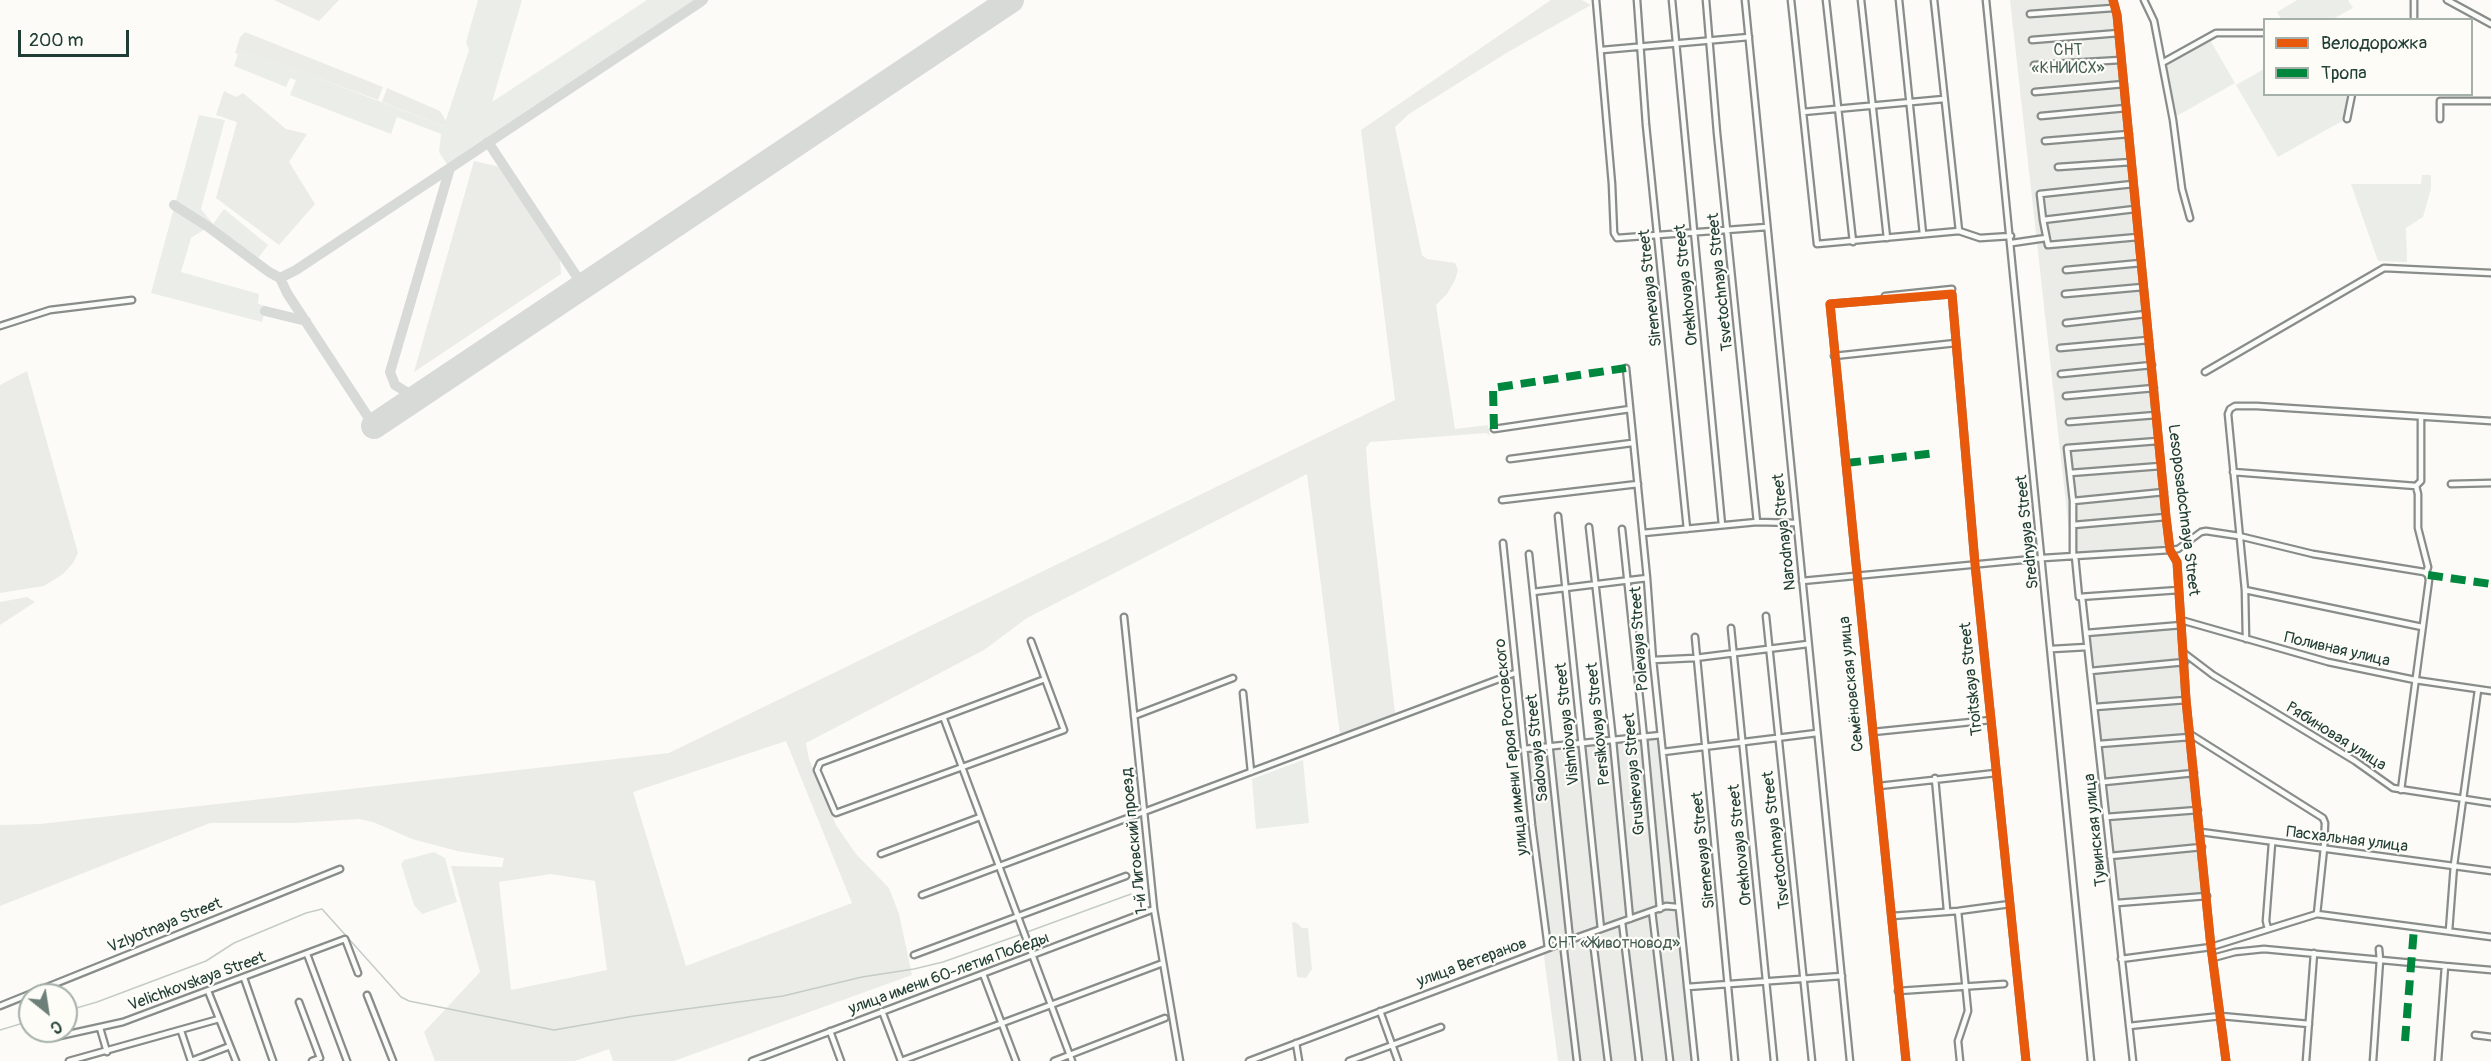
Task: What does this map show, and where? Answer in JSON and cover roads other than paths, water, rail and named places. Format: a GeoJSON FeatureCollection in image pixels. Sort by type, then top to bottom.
{"type":"FeatureCollection","features":[{"type":"Feature","properties":{"kind":"street"},"geometry":{"type":"LineString","coordinates":[[1596,0],[1602,50],[1614,233],[1617,238],[1767,227]]}},
{"type":"Feature","properties":{"kind":"street","name":"Sirenevaya Street"},"geometry":{"type":"LineString","coordinates":[[1637,0],[1646,125],[1687,529]]}},
{"type":"Feature","properties":{"kind":"street","name":"Orekhovaya Street"},"geometry":{"type":"LineString","coordinates":[[1672,0],[1722,525]]}},
{"type":"Feature","properties":{"kind":"street","name":"Tsvetochnaya Street"},"geometry":{"type":"LineString","coordinates":[[1706,0],[1717,133],[1757,522]]}},
{"type":"Feature","properties":{"kind":"street","name":"Narodnaya Street"},"geometry":{"type":"LineString","coordinates":[[1745,0],[1850,1061]]}},
{"type":"Feature","properties":{"kind":"street"},"geometry":{"type":"LineString","coordinates":[[1791,0],[1817,244],[1959,231],[1980,238],[2011,236]]}},
{"type":"Feature","properties":{"kind":"street"},"geometry":{"type":"LineString","coordinates":[[1826,0],[1853,242]]}},
{"type":"Feature","properties":{"kind":"street"},"geometry":{"type":"LineString","coordinates":[[1862,0],[1887,238]]}},
{"type":"Feature","properties":{"kind":"street"},"geometry":{"type":"LineString","coordinates":[[1899,0],[1923,234]]}},
{"type":"Feature","properties":{"kind":"street"},"geometry":{"type":"LineString","coordinates":[[1934,0],[1959,231]]}},
{"type":"Feature","properties":{"kind":"street","name":"Srednyaya Street"},"geometry":{"type":"LineString","coordinates":[[1986,0],[2012,243],[2091,1061]]}},
{"type":"Feature","properties":{"kind":"street"},"geometry":{"type":"LineString","coordinates":[[2113,0],[2119,0]]}},
{"type":"Feature","properties":{"kind":"street","name":"Lesoposadochnaya Street"},"geometry":{"type":"LineString","coordinates":[[2113,0],[2119,33],[2166,518],[2170,550],[2177,562],[2186,700],[2211,947],[2226,1061]]}},
{"type":"Feature","properties":{"kind":"street"},"geometry":{"type":"LineString","coordinates":[[2144,0],[2154,21],[2182,189],[2190,218]]}},
{"type":"Feature","properties":{"kind":"street"},"geometry":{"type":"LineString","coordinates":[[2414,0],[2414,18]]}},
{"type":"Feature","properties":{"kind":"street"},"geometry":{"type":"LineString","coordinates":[[2447,0],[2491,24]]}},
{"type":"Feature","properties":{"kind":"street"},"geometry":{"type":"LineString","coordinates":[[2030,14],[2114,8]]}},
{"type":"Feature","properties":{"kind":"street"},"geometry":{"type":"LineString","coordinates":[[2032,40],[2119,33]]}},
{"type":"Feature","properties":{"kind":"street"},"geometry":{"type":"LineString","coordinates":[[2162,63],[2216,33],[2263,33]]}},
{"type":"Feature","properties":{"kind":"street"},"geometry":{"type":"LineString","coordinates":[[1602,50],[1749,37]]}},
{"type":"Feature","properties":{"kind":"street"},"geometry":{"type":"LineString","coordinates":[[2034,65],[2121,60]]}},
{"type":"Feature","properties":{"kind":"street"},"geometry":{"type":"LineString","coordinates":[[2035,92],[2124,84]]}},
{"type":"Feature","properties":{"kind":"street"},"geometry":{"type":"LineString","coordinates":[[2347,119],[2352,96]]}},
{"type":"Feature","properties":{"kind":"street"},"geometry":{"type":"LineString","coordinates":[[1803,112],[1944,99]]}},
{"type":"Feature","properties":{"kind":"street"},"geometry":{"type":"LineString","coordinates":[[2440,119],[2440,101],[2491,101]]}},
{"type":"Feature","properties":{"kind":"street"},"geometry":{"type":"LineString","coordinates":[[2042,116],[2126,108]]}},
{"type":"Feature","properties":{"kind":"street"},"geometry":{"type":"LineString","coordinates":[[2045,141],[2129,134]]}},
{"type":"Feature","properties":{"kind":"street"},"geometry":{"type":"LineString","coordinates":[[2058,167],[2131,162]]}},
{"type":"Feature","properties":{"kind":"street"},"geometry":{"type":"LineString","coordinates":[[2133,184],[2040,194],[2048,245],[2138,237]]}},
{"type":"Feature","properties":{"kind":"street"},"geometry":{"type":"LineString","coordinates":[[2043,220],[2135,209]]}},
{"type":"Feature","properties":{"kind":"street"},"geometry":{"type":"LineString","coordinates":[[2012,243],[2046,238]]}},
{"type":"Feature","properties":{"kind":"street"},"geometry":{"type":"LineString","coordinates":[[2066,270],[2141,263]]}},
{"type":"Feature","properties":{"kind":"street"},"geometry":{"type":"LineString","coordinates":[[2205,372],[2384,268],[2491,273]]}},
{"type":"Feature","properties":{"kind":"street"},"geometry":{"type":"LineString","coordinates":[[2065,294],[2143,287]]}},
{"type":"Feature","properties":{"kind":"street"},"geometry":{"type":"LineString","coordinates":[[1885,296],[1952,292]]}},
{"type":"Feature","properties":{"kind":"street","name":"Семёновская улица"},"geometry":{"type":"LineString","coordinates":[[1906,1061],[1830,304],[1952,292]]}},
{"type":"Feature","properties":{"kind":"street","name":"Troitskaya Street"},"geometry":{"type":"LineString","coordinates":[[1952,292],[1975,564],[2026,1061]]}},
{"type":"Feature","properties":{"kind":"street"},"geometry":{"type":"LineString","coordinates":[[0,326],[50,310],[132,300]]}},
{"type":"Feature","properties":{"kind":"street"},"geometry":{"type":"LineString","coordinates":[[2066,322],[2146,314]]}},
{"type":"Feature","properties":{"kind":"street"},"geometry":{"type":"LineString","coordinates":[[2060,348],[2149,340]]}},
{"type":"Feature","properties":{"kind":"street"},"geometry":{"type":"LineString","coordinates":[[1834,356],[1956,343]]}},
{"type":"Feature","properties":{"kind":"street"},"geometry":{"type":"LineString","coordinates":[[2061,374],[2152,365]]}},
{"type":"Feature","properties":{"kind":"street","name":"Polevaya Street"},"geometry":{"type":"LineString","coordinates":[[1626,369],[1653,660],[1679,903],[1677,907],[1680,915],[1695,1061]]}},
{"type":"Feature","properties":{"kind":"street"},"geometry":{"type":"LineString","coordinates":[[2066,396],[2154,388]]}},
{"type":"Feature","properties":{"kind":"street"},"geometry":{"type":"LineString","coordinates":[[2246,639],[2245,590],[2228,414],[2235,406],[2491,421]]}},
{"type":"Feature","properties":{"kind":"street"},"geometry":{"type":"LineString","coordinates":[[1494,429],[1630,409]]}},
{"type":"Feature","properties":{"kind":"street"},"geometry":{"type":"LineString","coordinates":[[2068,422],[2156,415]]}},
{"type":"Feature","properties":{"kind":"street"},"geometry":{"type":"LineString","coordinates":[[2233,472],[2416,486],[2421,482],[2421,417]]}},
{"type":"Feature","properties":{"kind":"street","name":"Тувинская улица"},"geometry":{"type":"LineString","coordinates":[[2133,1061],[2104,782],[2074,556],[2073,501],[2067,448],[2158,441]]}},
{"type":"Feature","properties":{"kind":"street"},"geometry":{"type":"LineString","coordinates":[[1510,459],[1632,443]]}},
{"type":"Feature","properties":{"kind":"street"},"geometry":{"type":"LineString","coordinates":[[2070,473],[2161,466]]}},
{"type":"Feature","properties":{"kind":"street"},"geometry":{"type":"LineString","coordinates":[[2451,484],[2491,483]]}},
{"type":"Feature","properties":{"kind":"street"},"geometry":{"type":"LineString","coordinates":[[1502,500],[1638,484]]}},
{"type":"Feature","properties":{"kind":"street"},"geometry":{"type":"LineString","coordinates":[[2401,790],[2428,567],[2418,528],[2416,486]]}},
{"type":"Feature","properties":{"kind":"street"},"geometry":{"type":"LineString","coordinates":[[2073,501],[2164,492]]}},
{"type":"Feature","properties":{"kind":"street","name":"Vishniovaya Street"},"geometry":{"type":"LineString","coordinates":[[1557,516],[1601,929]]}},
{"type":"Feature","properties":{"kind":"street"},"geometry":{"type":"LineString","coordinates":[[2073,525],[2166,518]]}},
{"type":"Feature","properties":{"kind":"street"},"geometry":{"type":"LineString","coordinates":[[1643,533],[1757,522],[1795,523]]}},
{"type":"Feature","properties":{"kind":"street","name":"Persikovaya Street"},"geometry":{"type":"LineString","coordinates":[[1589,526],[1630,919]]}},
{"type":"Feature","properties":{"kind":"street","name":"Grushevaya Street"},"geometry":{"type":"LineString","coordinates":[[1622,529],[1660,909]]}},
{"type":"Feature","properties":{"kind":"street"},"geometry":{"type":"LineString","coordinates":[[1803,581],[2043,558],[2170,550],[2178,549],[2201,532],[2239,536],[2313,554],[2427,574]]}},
{"type":"Feature","properties":{"kind":"street","name":"улица имени Героя Ростовского"},"geometry":{"type":"LineString","coordinates":[[1503,543],[1515,673],[1548,948]]}},
{"type":"Feature","properties":{"kind":"street","name":"Sadovaya Street"},"geometry":{"type":"LineString","coordinates":[[1529,554],[1570,940]]}},
{"type":"Feature","properties":{"kind":"street"},"geometry":{"type":"LineString","coordinates":[[1533,592],[1647,578]]}},
{"type":"Feature","properties":{"kind":"street"},"geometry":{"type":"LineString","coordinates":[[2080,597],[2179,590]]}},
{"type":"Feature","properties":{"kind":"street"},"geometry":{"type":"LineString","coordinates":[[2245,590],[2422,627]]}},
{"type":"Feature","properties":{"kind":"street","name":"Tsvetochnaya Street"},"geometry":{"type":"LineString","coordinates":[[1766,616],[1812,1061]]}},
{"type":"Feature","properties":{"kind":"street","name":"1-й Лиговский проезд"},"geometry":{"type":"LineString","coordinates":[[1124,617],[1154,909],[1180,1061]]}},
{"type":"Feature","properties":{"kind":"street"},"geometry":{"type":"LineString","coordinates":[[2086,633],[2181,622]]}},
{"type":"Feature","properties":{"kind":"street","name":"Поливная улица"},"geometry":{"type":"LineString","coordinates":[[2181,622],[2328,662],[2415,680],[2491,691]]}},
{"type":"Feature","properties":{"kind":"street","name":"Orekhovaya Street"},"geometry":{"type":"LineString","coordinates":[[1731,628],[1774,1061]]}},
{"type":"Feature","properties":{"kind":"street","name":"Sirenevaya Street"},"geometry":{"type":"LineString","coordinates":[[1695,637],[1695,658],[1735,1061]]}},
{"type":"Feature","properties":{"kind":"street"},"geometry":{"type":"LineString","coordinates":[[1031,641],[1064,730],[836,813],[816,770],[820,763],[1045,680]]}},
{"type":"Feature","properties":{"kind":"street"},"geometry":{"type":"LineString","coordinates":[[1653,660],[1695,658],[1808,644]]}},
{"type":"Feature","properties":{"kind":"street"},"geometry":{"type":"LineString","coordinates":[[2052,650],[2087,647]]}},
{"type":"Feature","properties":{"kind":"street","name":"Рябиновая улица"},"geometry":{"type":"LineString","coordinates":[[2184,653],[2199,666],[2355,761],[2393,788],[2491,803]]}},
{"type":"Feature","properties":{"kind":"street"},"geometry":{"type":"LineString","coordinates":[[2090,671],[2185,662]]}},
{"type":"Feature","properties":{"kind":"street"},"geometry":{"type":"LineString","coordinates":[[922,896],[1515,673]]}},
{"type":"Feature","properties":{"kind":"street"},"geometry":{"type":"LineString","coordinates":[[1134,716],[1233,678]]}},
{"type":"Feature","properties":{"kind":"street"},"geometry":{"type":"LineString","coordinates":[[2449,931],[2454,865],[2465,800],[2478,690]]}},
{"type":"Feature","properties":{"kind":"street"},"geometry":{"type":"LineString","coordinates":[[1243,693],[1251,772]]}},
{"type":"Feature","properties":{"kind":"street"},"geometry":{"type":"LineString","coordinates":[[2095,707],[2186,700]]}},
{"type":"Feature","properties":{"kind":"street"},"geometry":{"type":"LineString","coordinates":[[944,719],[1071,1058]]}},
{"type":"Feature","properties":{"kind":"street"},"geometry":{"type":"LineString","coordinates":[[1873,732],[1991,720]]}},
{"type":"Feature","properties":{"kind":"street"},"geometry":{"type":"LineString","coordinates":[[1663,752],[1817,733]]}},
{"type":"Feature","properties":{"kind":"street"},"geometry":{"type":"LineString","coordinates":[[1524,749],[1661,735]]}},
{"type":"Feature","properties":{"kind":"street"},"geometry":{"type":"LineString","coordinates":[[2099,744],[2190,736],[2323,818],[2325,823],[2324,849],[2317,914]]}},
{"type":"Feature","properties":{"kind":"street"},"geometry":{"type":"LineString","coordinates":[[1879,786],[1996,772]]}},
{"type":"Feature","properties":{"kind":"street"},"geometry":{"type":"LineString","coordinates":[[2104,782],[2194,773]]}},
{"type":"Feature","properties":{"kind":"street"},"geometry":{"type":"LineString","coordinates":[[1935,778],[1947,910]]}},
{"type":"Feature","properties":{"kind":"street"},"geometry":{"type":"LineString","coordinates":[[2106,818],[2198,810]]}},
{"type":"Feature","properties":{"kind":"street"},"geometry":{"type":"LineString","coordinates":[[881,854],[980,817]]}},
{"type":"Feature","properties":{"kind":"street","name":"Пасхальная улица"},"geometry":{"type":"LineString","coordinates":[[2201,832],[2491,871]]}},
{"type":"Feature","properties":{"kind":"street"},"geometry":{"type":"LineString","coordinates":[[2268,929],[2266,921],[2272,843]]}},
{"type":"Feature","properties":{"kind":"street"},"geometry":{"type":"LineString","coordinates":[[2110,856],[2202,847]]}},
{"type":"Feature","properties":{"kind":"street","name":"Vzlyotnaya Street"},"geometry":{"type":"LineString","coordinates":[[0,1006],[339,869]]}},
{"type":"Feature","properties":{"kind":"street","name":"1-й Лиговский проезд"},"geometry":{"type":"LineString","coordinates":[[914,955],[1126,876]]}},
{"type":"Feature","properties":{"kind":"street"},"geometry":{"type":"LineString","coordinates":[[2117,903],[2207,896]]}},
{"type":"Feature","properties":{"kind":"street"},"geometry":{"type":"LineString","coordinates":[[1892,916],[1947,910],[1958,912],[2010,904]]}},
{"type":"Feature","properties":{"kind":"street"},"geometry":{"type":"LineString","coordinates":[[1577,1061],[1563,943],[1652,911],[1672,905],[1677,907]]}},
{"type":"Feature","properties":{"kind":"street","name":"улица имени 60-летия Победы"},"geometry":{"type":"LineString","coordinates":[[752,1061],[1154,909]]}},
{"type":"Feature","properties":{"kind":"street"},"geometry":{"type":"LineString","coordinates":[[1652,911],[1670,1061]]}},
{"type":"Feature","properties":{"kind":"street"},"geometry":{"type":"LineString","coordinates":[[1958,912],[1968,1011],[1958,1041],[1960,1061]]}},
{"type":"Feature","properties":{"kind":"street"},"geometry":{"type":"LineString","coordinates":[[2121,959],[2211,947],[2317,914],[2491,937]]}},
{"type":"Feature","properties":{"kind":"street"},"geometry":{"type":"LineString","coordinates":[[1622,922],[1639,1061]]}},
{"type":"Feature","properties":{"kind":"street"},"geometry":{"type":"LineString","coordinates":[[1592,933],[1608,1061]]}},
{"type":"Feature","properties":{"kind":"street","name":"Velichkovskaya Street"},"geometry":{"type":"LineString","coordinates":[[78,1032],[123,1022],[345,939],[358,973]]}},
{"type":"Feature","properties":{"kind":"street","name":"улица Ветеранов"},"geometry":{"type":"LineString","coordinates":[[1247,1061],[1563,943]]}},
{"type":"Feature","properties":{"kind":"street","name":"улица Ветеранов"},"geometry":{"type":"LineString","coordinates":[[1247,1061],[1563,943]]}},
{"type":"Feature","properties":{"kind":"street"},"geometry":{"type":"LineString","coordinates":[[2373,1061],[2379,949]]}},
{"type":"Feature","properties":{"kind":"street"},"geometry":{"type":"LineString","coordinates":[[2213,958],[2257,950],[2314,953],[2491,970]]}},
{"type":"Feature","properties":{"kind":"street"},"geometry":{"type":"LineString","coordinates":[[2306,1061],[2314,953]]}},
{"type":"Feature","properties":{"kind":"street"},"geometry":{"type":"LineString","coordinates":[[307,954],[347,1061]]}},
{"type":"Feature","properties":{"kind":"street"},"geometry":{"type":"LineString","coordinates":[[882,1011],[901,1061],[1163,963]]}},
{"type":"Feature","properties":{"kind":"street"},"geometry":{"type":"LineString","coordinates":[[2438,1061],[2445,966]]}},
{"type":"Feature","properties":{"kind":"street"},"geometry":{"type":"LineString","coordinates":[[983,974],[1016,1061]]}},
{"type":"Feature","properties":{"kind":"street"},"geometry":{"type":"LineString","coordinates":[[1688,987],[1842,976]]}},
{"type":"Feature","properties":{"kind":"street"},"geometry":{"type":"LineString","coordinates":[[244,978],[273,1061]]}},
{"type":"Feature","properties":{"kind":"street"},"geometry":{"type":"LineString","coordinates":[[1898,991],[2004,984]]}},
{"type":"Feature","properties":{"kind":"street"},"geometry":{"type":"LineString","coordinates":[[208,991],[236,1061]]}},
{"type":"Feature","properties":{"kind":"street"},"geometry":{"type":"LineString","coordinates":[[368,995],[393,1061]]}},
{"type":"Feature","properties":{"kind":"street"},"geometry":{"type":"LineString","coordinates":[[299,1002],[320,1058],[312,1061]]}},
{"type":"Feature","properties":{"kind":"street"},"geometry":{"type":"LineString","coordinates":[[1380,1011],[1398,1061]]}},
{"type":"Feature","properties":{"kind":"street"},"geometry":{"type":"LineString","coordinates":[[2129,1026],[2221,1016],[2309,1024]]}},
{"type":"Feature","properties":{"kind":"street"},"geometry":{"type":"LineString","coordinates":[[1054,1061],[1071,1058],[1166,1018]]}},
{"type":"Feature","properties":{"kind":"street"},"geometry":{"type":"LineString","coordinates":[[69,1061],[219,1019]]}},
{"type":"Feature","properties":{"kind":"street"},"geometry":{"type":"LineString","coordinates":[[1349,1061],[1441,1027]]}},
{"type":"Feature","properties":{"kind":"street"},"geometry":{"type":"LineString","coordinates":[[100,1028],[107,1052]]}},
{"type":"Feature","properties":{"kind":"street"},"geometry":{"type":"LineString","coordinates":[[181,1031],[191,1061],[230,1046]]}},
{"type":"Feature","properties":{"kind":"street"},"geometry":{"type":"LineString","coordinates":[[830,1031],[841,1061]]}},
{"type":"Feature","properties":{"kind":"street"},"geometry":{"type":"LineString","coordinates":[[2475,1035],[2491,1037]]}},
{"type":"Feature","properties":{"kind":"street"},"geometry":{"type":"LineString","coordinates":[[1296,1043],[1299,1061]]}},
{"type":"Feature","properties":{"kind":"street"},"geometry":{"type":"LineString","coordinates":[[98,1054],[100,1061]]}},
{"type":"Feature","properties":{"kind":"waterway"},"geometry":{"type":"LineString","coordinates":[[1027,932],[1131,894]]}},
{"type":"Feature","properties":{"kind":"waterway"},"geometry":{"type":"LineString","coordinates":[[78,1008],[206,961],[234,943],[306,913],[322,909],[401,997],[409,1001],[554,1030],[634,1016],[783,996],[862,977],[943,962],[1022,934]]}},
{"type":"Feature","properties":{"kind":"waterway"},"geometry":{"type":"LineString","coordinates":[[0,1030],[18,1025]]}},
{"type":"Feature","properties":{"kind":"park label","name":"СНТ «КНИИСХ»"},"geometry":{"type":"Point","coordinates":[2068,60]}},
{"type":"Feature","properties":{"kind":"park label","name":"СНТ «Животновод»"},"geometry":{"type":"Point","coordinates":[1614,944]}}]}
